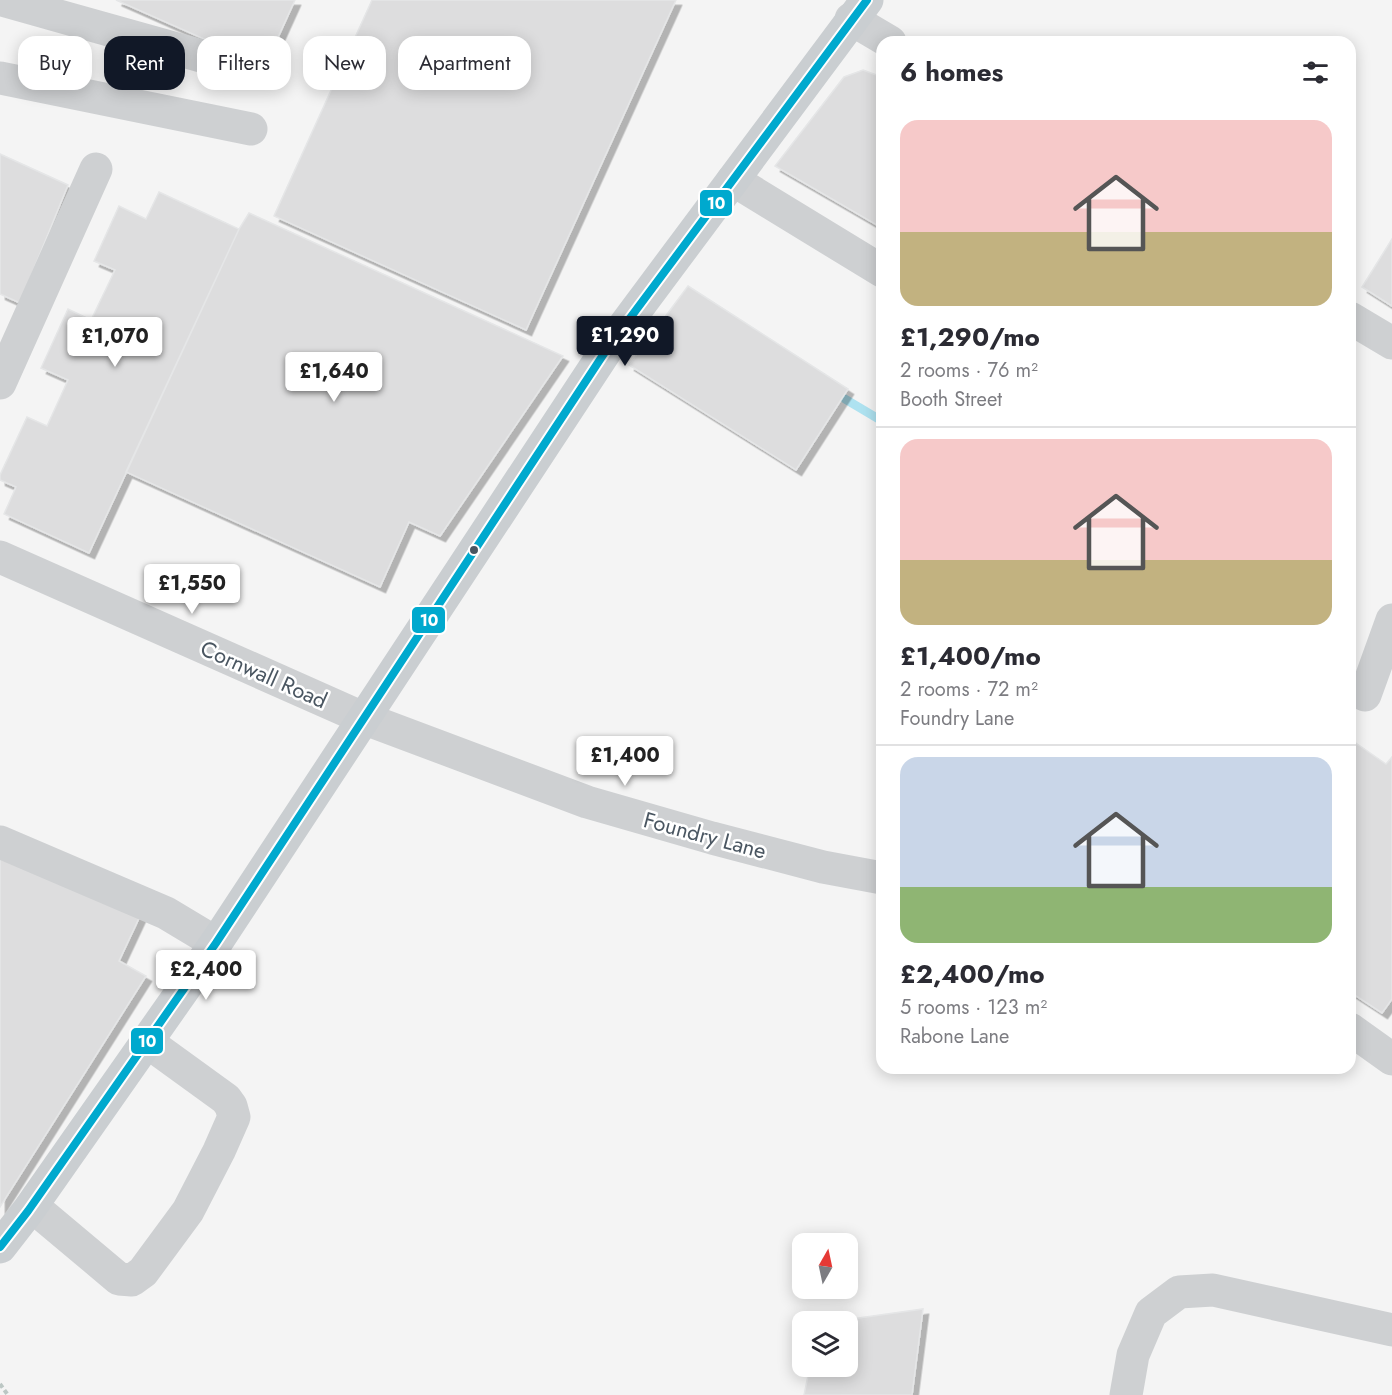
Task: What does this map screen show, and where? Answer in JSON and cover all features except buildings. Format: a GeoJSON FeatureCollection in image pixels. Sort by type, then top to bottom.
{"type":"FeatureCollection","features":[{"type":"Feature","properties":{"kind":"main road"},"geometry":{"type":"LineString","coordinates":[[0,1247],[32,1206],[216,943],[607,349],[859,9]]}},
{"type":"Feature","properties":{"kind":"street"},"geometry":{"type":"LineString","coordinates":[[2,0],[197,55]]}},
{"type":"Feature","properties":{"kind":"street"},"geometry":{"type":"LineString","coordinates":[[859,9],[884,36]]}},
{"type":"Feature","properties":{"kind":"street"},"geometry":{"type":"LineString","coordinates":[[0,78],[251,129]]}},
{"type":"Feature","properties":{"kind":"street"},"geometry":{"type":"LineString","coordinates":[[0,383],[96,169]]}},
{"type":"Feature","properties":{"kind":"street"},"geometry":{"type":"LineString","coordinates":[[733,180],[876,268]]}},
{"type":"Feature","properties":{"kind":"street"},"geometry":{"type":"LineString","coordinates":[[1356,322],[1392,343]]}},
{"type":"Feature","properties":{"kind":"street","name":"Cornwall Road"},"geometry":{"type":"LineString","coordinates":[[0,557],[363,718]]}},
{"type":"Feature","properties":{"kind":"street"},"geometry":{"type":"LineString","coordinates":[[1365,694],[1392,620]]}},
{"type":"Feature","properties":{"kind":"street","name":"Foundry Lane"},"geometry":{"type":"LineString","coordinates":[[363,718],[587,802],[790,859],[876,877]]}},
{"type":"Feature","properties":{"kind":"street"},"geometry":{"type":"LineString","coordinates":[[0,842],[166,913],[216,943]]}},
{"type":"Feature","properties":{"kind":"street"},"geometry":{"type":"LineString","coordinates":[[1356,1033],[1392,1059]]}},
{"type":"Feature","properties":{"kind":"street"},"geometry":{"type":"LineString","coordinates":[[32,1206],[119,1279],[132,1280],[143,1272],[188,1211],[234,1117],[226,1099],[146,1041]]}},
{"type":"Feature","properties":{"kind":"street"},"geometry":{"type":"LineString","coordinates":[[1126,1395],[1133,1355],[1151,1313],[1179,1292],[1213,1290],[1392,1330]]}},
{"type":"Feature","properties":{"kind":"path"},"geometry":{"type":"LineString","coordinates":[[0,1384],[8,1395]]}},
{"type":"Feature","properties":{"kind":"waterway"},"geometry":{"type":"LineString","coordinates":[[845,399],[876,417]]}},
{"type":"Feature","properties":{"kind":"transit line","name":"10"},"geometry":{"type":"LineString","coordinates":[[0,1247],[28,1211],[216,943],[607,349],[867,0]]}}]}
